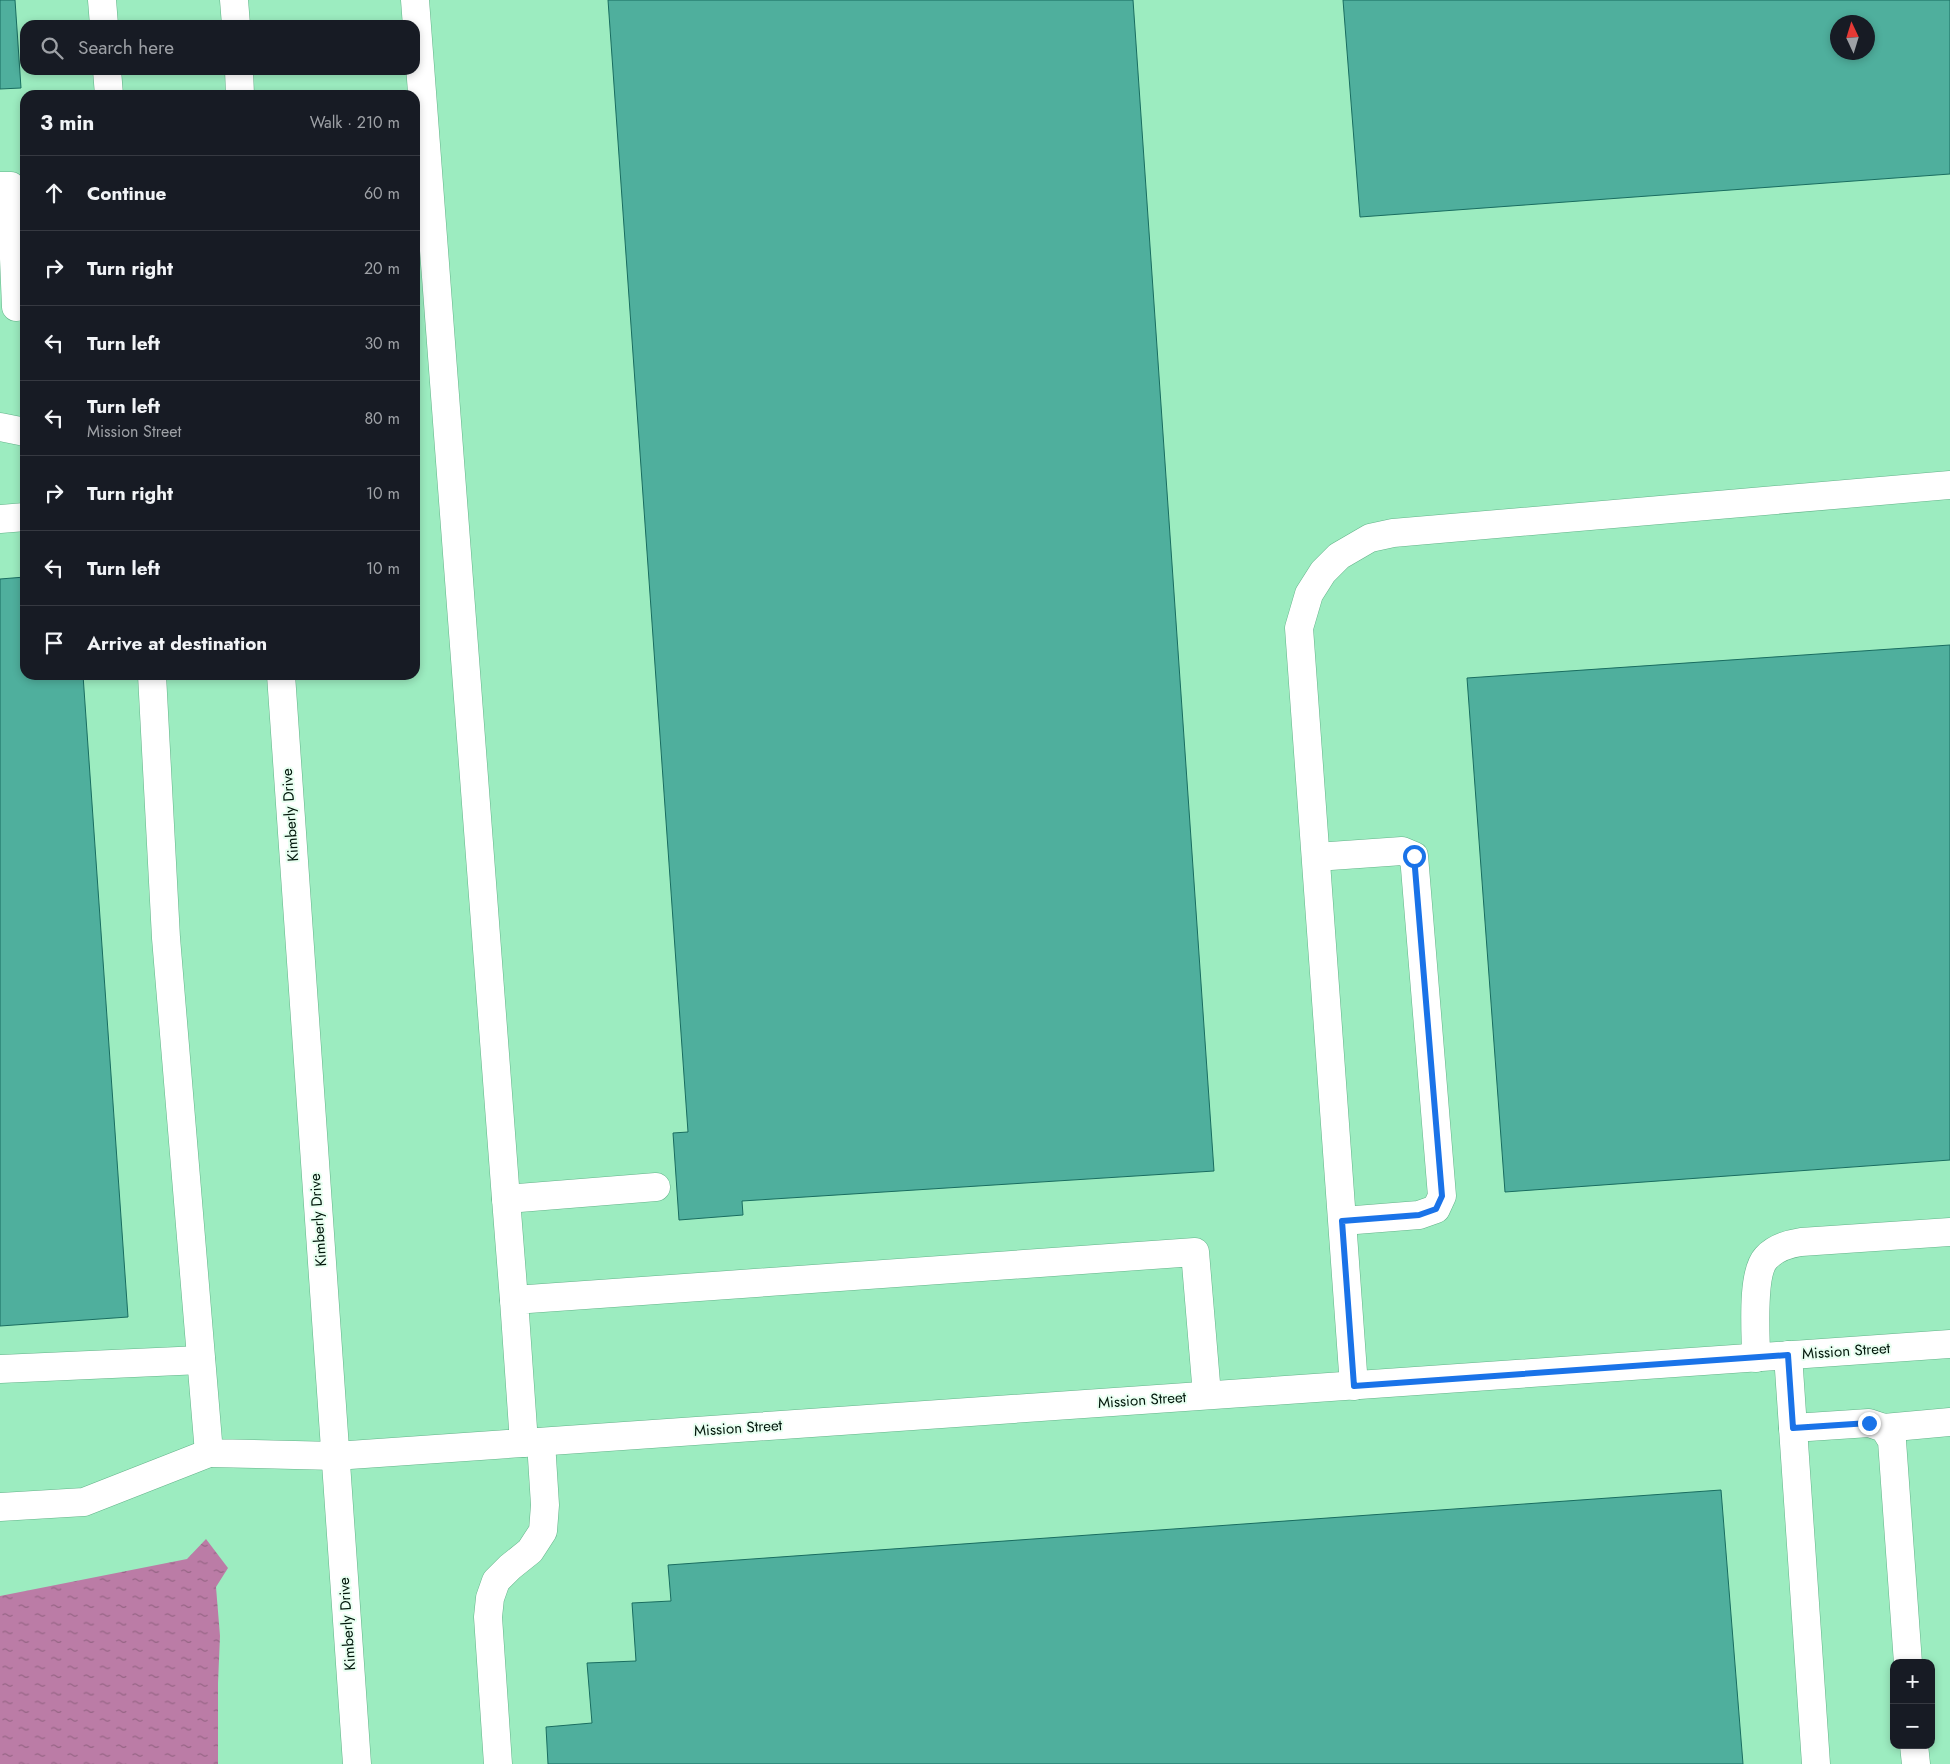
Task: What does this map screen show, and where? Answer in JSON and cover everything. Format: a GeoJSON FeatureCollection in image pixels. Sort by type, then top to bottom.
{"type":"FeatureCollection","features":[{"type":"Feature","properties":{"kind":"street"},"geometry":{"type":"LineString","coordinates":[[102,0],[104,20]]}},
{"type":"Feature","properties":{"kind":"street"},"geometry":{"type":"LineString","coordinates":[[234,0],[236,20]]}},
{"type":"Feature","properties":{"kind":"street"},"geometry":{"type":"LineString","coordinates":[[415,0],[417,20]]}},
{"type":"Feature","properties":{"kind":"street"},"geometry":{"type":"LineString","coordinates":[[420,66],[514,1300],[532,1443],[545,1505],[543,1531],[530,1551],[496,1581],[489,1608],[498,1764]]}},
{"type":"Feature","properties":{"kind":"street"},"geometry":{"type":"LineString","coordinates":[[107,75],[109,90]]}},
{"type":"Feature","properties":{"kind":"street"},"geometry":{"type":"LineString","coordinates":[[239,75],[240,90]]}},
{"type":"Feature","properties":{"kind":"street"},"geometry":{"type":"LineString","coordinates":[[0,186],[11,186],[14,307]]}},
{"type":"Feature","properties":{"kind":"street"},"geometry":{"type":"LineString","coordinates":[[0,427],[20,431]]}},
{"type":"Feature","properties":{"kind":"street"},"geometry":{"type":"LineString","coordinates":[[1354,1386],[1299,628],[1309,594],[1323,572],[1339,556],[1370,538],[1393,533],[1950,485]]}},
{"type":"Feature","properties":{"kind":"street"},"geometry":{"type":"LineString","coordinates":[[0,519],[20,517]]}},
{"type":"Feature","properties":{"kind":"street"},"geometry":{"type":"LineString","coordinates":[[0,1507],[84,1502],[209,1453],[166,938],[152,680]]}},
{"type":"Feature","properties":{"kind":"street","name":"Kimberly Drive"},"geometry":{"type":"LineString","coordinates":[[281,680],[357,1764]]}},
{"type":"Feature","properties":{"kind":"street"},"geometry":{"type":"LineString","coordinates":[[1316,857],[1402,850],[1414,856],[1442,1196],[1436,1209],[1419,1215],[1342,1221]]}},
{"type":"Feature","properties":{"kind":"street"},"geometry":{"type":"LineString","coordinates":[[506,1199],[656,1187]]}},
{"type":"Feature","properties":{"kind":"street"},"geometry":{"type":"LineString","coordinates":[[1756,1358],[1757,1274],[1765,1258],[1784,1245],[1801,1242],[1950,1232]]}},
{"type":"Feature","properties":{"kind":"street"},"geometry":{"type":"LineString","coordinates":[[514,1300],[1195,1252],[1206,1395]]}},
{"type":"Feature","properties":{"kind":"street","name":"Mission Street"},"geometry":{"type":"LineString","coordinates":[[209,1453],[335,1456],[1950,1344]]}},
{"type":"Feature","properties":{"kind":"street"},"geometry":{"type":"LineString","coordinates":[[1788,1355],[1816,1764]]}},
{"type":"Feature","properties":{"kind":"street"},"geometry":{"type":"LineString","coordinates":[[0,1369],[202,1360]]}},
{"type":"Feature","properties":{"kind":"street"},"geometry":{"type":"LineString","coordinates":[[1793,1428],[1869,1423],[1884,1428],[1950,1422]]}},
{"type":"Feature","properties":{"kind":"street"},"geometry":{"type":"LineString","coordinates":[[1884,1428],[1892,1441],[1908,1659]]}},
{"type":"Feature","properties":{"kind":"street"},"geometry":{"type":"LineString","coordinates":[[1914,1749],[1916,1764]]}},
{"type":"Feature","properties":{"kind":"water"},"geometry":{"type":"Polygon","coordinates":[[[206,1539],[228,1568],[216,1587],[220,1636],[218,1764],[0,1764],[0,1596],[187,1559],[206,1539]]]}},
{"type":"Feature","properties":{"kind":"building"},"geometry":{"type":"Polygon","coordinates":[[[0,0],[15,0],[21,88],[0,89],[0,0]]]}},
{"type":"Feature","properties":{"kind":"building"},"geometry":{"type":"Polygon","coordinates":[[[608,0],[1133,0],[1214,1171],[742,1201],[743,1215],[679,1220],[673,1133],[688,1132],[608,0]]]}},
{"type":"Feature","properties":{"kind":"building"},"geometry":{"type":"Polygon","coordinates":[[[1343,0],[1950,0],[1950,174],[1360,217],[1343,0]]]}},
{"type":"Feature","properties":{"kind":"building"},"geometry":{"type":"Polygon","coordinates":[[[20,577],[20,680],[83,680],[128,1317],[0,1326],[0,579],[20,577]]]}},
{"type":"Feature","properties":{"kind":"building"},"geometry":{"type":"Polygon","coordinates":[[[1950,645],[1950,1160],[1505,1192],[1467,678],[1950,645]]]}},
{"type":"Feature","properties":{"kind":"building"},"geometry":{"type":"Polygon","coordinates":[[[1721,1490],[1743,1764],[548,1764],[546,1727],[592,1723],[587,1663],[636,1661],[632,1603],[671,1601],[668,1565],[1721,1490]]]}},
{"type":"Feature","properties":{"kind":"route"},"geometry":{"type":"LineString","coordinates":[[1414,856],[1442,1196],[1436,1209],[1419,1215],[1342,1221],[1354,1386],[1788,1355],[1793,1428],[1869,1423]]}}]}
